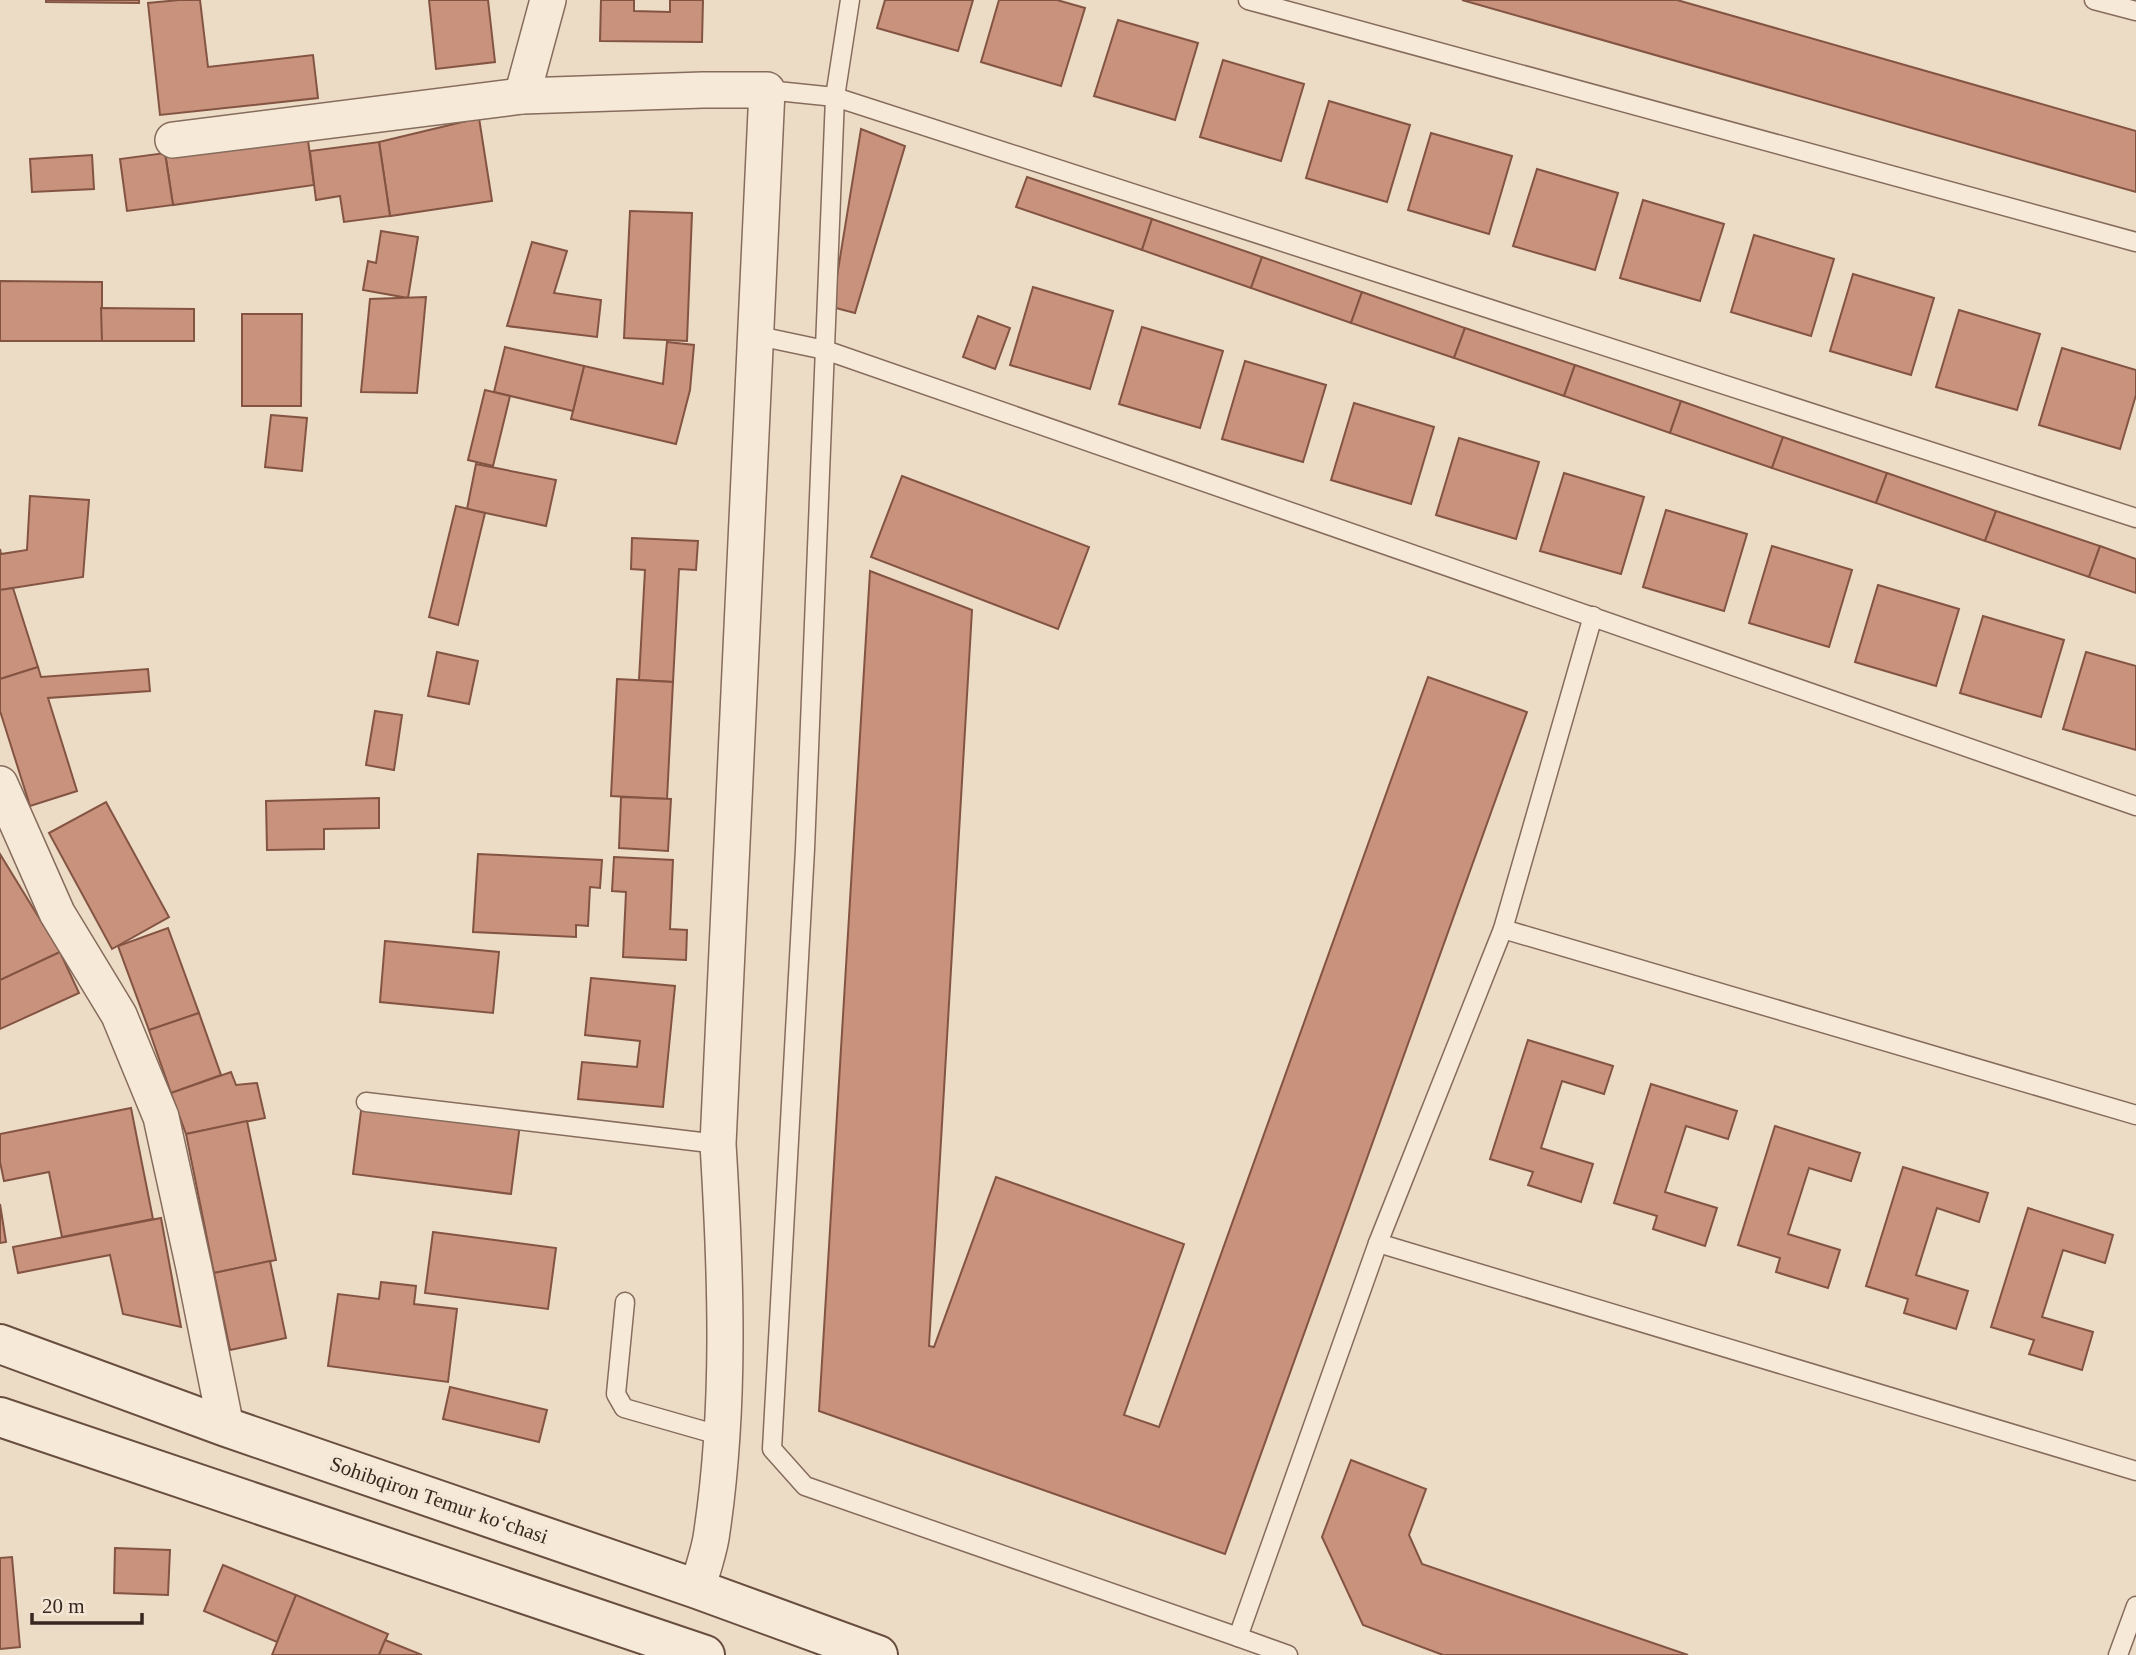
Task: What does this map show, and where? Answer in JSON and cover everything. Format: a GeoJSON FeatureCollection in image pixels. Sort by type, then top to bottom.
{"type":"FeatureCollection","features":[{"type":"Feature","properties":{"kind":"main road","name":"Sohibqiron Temur koʻchasi"},"geometry":{"type":"LineString","coordinates":[[0,1344],[226,1427],[697,1589],[878,1655]]}},
{"type":"Feature","properties":{"kind":"main road"},"geometry":{"type":"LineString","coordinates":[[0,1418],[705,1655]]}},
{"type":"Feature","properties":{"kind":"street"},"geometry":{"type":"LineString","coordinates":[[522,96],[548,0]]}},
{"type":"Feature","properties":{"kind":"street"},"geometry":{"type":"LineString","coordinates":[[173,140],[522,96],[767,90],[718,1144],[725,1282],[722,1436],[711,1540],[697,1589]]}},
{"type":"Feature","properties":{"kind":"street"},"geometry":{"type":"LineString","coordinates":[[0,784],[57,913],[119,1015],[161,1117],[226,1427]]}},
{"type":"Feature","properties":{"kind":"lane"},"geometry":{"type":"LineString","coordinates":[[850,0],[835,97],[806,849],[772,1449],[805,1486],[1289,1655]]}},
{"type":"Feature","properties":{"kind":"lane"},"geometry":{"type":"LineString","coordinates":[[1248,0],[2136,242]]}},
{"type":"Feature","properties":{"kind":"lane"},"geometry":{"type":"LineString","coordinates":[[2094,0],[2136,11]]}},
{"type":"Feature","properties":{"kind":"lane"},"geometry":{"type":"LineString","coordinates":[[767,90],[835,97],[2136,518]]}},
{"type":"Feature","properties":{"kind":"lane"},"geometry":{"type":"LineString","coordinates":[[754,335],[825,350],[2136,806]]}},
{"type":"Feature","properties":{"kind":"lane"},"geometry":{"type":"LineString","coordinates":[[1238,1637],[1378,1244],[1503,929],[1593,617]]}},
{"type":"Feature","properties":{"kind":"lane"},"geometry":{"type":"LineString","coordinates":[[1503,929],[2136,1115]]}},
{"type":"Feature","properties":{"kind":"lane"},"geometry":{"type":"LineString","coordinates":[[366,1102],[718,1144]]}},
{"type":"Feature","properties":{"kind":"lane"},"geometry":{"type":"LineString","coordinates":[[1378,1244],[2136,1471]]}},
{"type":"Feature","properties":{"kind":"lane"},"geometry":{"type":"LineString","coordinates":[[625,1302],[616,1394],[624,1408],[722,1436]]}},
{"type":"Feature","properties":{"kind":"lane"},"geometry":{"type":"LineString","coordinates":[[2118,1655],[2136,1606]]}},
{"type":"Feature","properties":{"kind":"building"},"geometry":{"type":"Polygon","coordinates":[[[139,0],[139,3],[46,2],[139,0]]]}},
{"type":"Feature","properties":{"kind":"building"},"geometry":{"type":"Polygon","coordinates":[[[200,0],[208,67],[313,55],[318,98],[160,115],[148,3],[200,0]]]}},
{"type":"Feature","properties":{"kind":"building"},"geometry":{"type":"Polygon","coordinates":[[[429,0],[488,0],[495,62],[436,69],[429,0]]]}},
{"type":"Feature","properties":{"kind":"building"},"geometry":{"type":"Polygon","coordinates":[[[601,0],[634,0],[634,11],[670,12],[670,0],[703,0],[702,42],[600,41],[601,0]]]}},
{"type":"Feature","properties":{"kind":"building"},"geometry":{"type":"Polygon","coordinates":[[[885,0],[973,0],[958,51],[877,28],[885,0]]]}},
{"type":"Feature","properties":{"kind":"building"},"geometry":{"type":"Polygon","coordinates":[[[999,0],[1057,0],[1085,8],[1061,86],[981,62],[999,0]]]}},
{"type":"Feature","properties":{"kind":"building"},"geometry":{"type":"Polygon","coordinates":[[[1462,0],[1677,0],[2136,131],[2136,192],[1462,0]]]}},
{"type":"Feature","properties":{"kind":"building"},"geometry":{"type":"Polygon","coordinates":[[[1118,20],[1198,43],[1175,120],[1094,96],[1118,20]]]}},
{"type":"Feature","properties":{"kind":"building"},"geometry":{"type":"Polygon","coordinates":[[[1223,60],[1304,84],[1281,161],[1200,137],[1223,60]]]}},
{"type":"Feature","properties":{"kind":"building"},"geometry":{"type":"Polygon","coordinates":[[[1329,101],[1410,125],[1387,202],[1306,178],[1329,101]]]}},
{"type":"Feature","properties":{"kind":"building"},"geometry":{"type":"Polygon","coordinates":[[[479,118],[492,201],[390,216],[379,142],[479,118]]]}},
{"type":"Feature","properties":{"kind":"building"},"geometry":{"type":"Polygon","coordinates":[[[861,129],[905,146],[855,313],[832,307],[861,129]]]}},
{"type":"Feature","properties":{"kind":"building"},"geometry":{"type":"Polygon","coordinates":[[[307,133],[314,185],[173,205],[165,153],[307,133]]]}},
{"type":"Feature","properties":{"kind":"building"},"geometry":{"type":"Polygon","coordinates":[[[1431,133],[1512,156],[1489,234],[1408,210],[1431,133]]]}},
{"type":"Feature","properties":{"kind":"building"},"geometry":{"type":"Polygon","coordinates":[[[379,142],[390,216],[344,222],[340,196],[316,200],[310,151],[379,142]]]}},
{"type":"Feature","properties":{"kind":"building"},"geometry":{"type":"Polygon","coordinates":[[[165,153],[173,205],[127,211],[120,159],[165,153]]]}},
{"type":"Feature","properties":{"kind":"building"},"geometry":{"type":"Polygon","coordinates":[[[92,155],[94,189],[32,192],[30,159],[92,155]]]}},
{"type":"Feature","properties":{"kind":"building"},"geometry":{"type":"Polygon","coordinates":[[[1537,169],[1618,193],[1595,270],[1513,246],[1537,169]]]}},
{"type":"Feature","properties":{"kind":"building"},"geometry":{"type":"Polygon","coordinates":[[[1027,177],[1152,219],[1142,250],[1016,207],[1027,177]]]}},
{"type":"Feature","properties":{"kind":"building"},"geometry":{"type":"Polygon","coordinates":[[[1643,200],[1724,224],[1700,301],[1620,278],[1643,200]]]}},
{"type":"Feature","properties":{"kind":"building"},"geometry":{"type":"Polygon","coordinates":[[[630,211],[692,213],[687,341],[624,338],[630,211]]]}},
{"type":"Feature","properties":{"kind":"building"},"geometry":{"type":"Polygon","coordinates":[[[1152,219],[1262,257],[1251,288],[1142,250],[1152,219]]]}},
{"type":"Feature","properties":{"kind":"building"},"geometry":{"type":"Polygon","coordinates":[[[381,231],[418,237],[408,298],[363,290],[368,261],[376,263],[381,231]]]}},
{"type":"Feature","properties":{"kind":"building"},"geometry":{"type":"Polygon","coordinates":[[[1754,235],[1834,259],[1811,336],[1731,312],[1754,235]]]}},
{"type":"Feature","properties":{"kind":"building"},"geometry":{"type":"Polygon","coordinates":[[[532,242],[567,251],[554,293],[601,300],[597,337],[507,326],[532,242]]]}},
{"type":"Feature","properties":{"kind":"building"},"geometry":{"type":"Polygon","coordinates":[[[1262,257],[1362,292],[1351,323],[1251,288],[1262,257]]]}},
{"type":"Feature","properties":{"kind":"building"},"geometry":{"type":"Polygon","coordinates":[[[1853,274],[1934,298],[1911,375],[1830,351],[1853,274]]]}},
{"type":"Feature","properties":{"kind":"building"},"geometry":{"type":"Polygon","coordinates":[[[0,281],[102,282],[102,341],[0,341],[0,281]]]}},
{"type":"Feature","properties":{"kind":"building"},"geometry":{"type":"Polygon","coordinates":[[[1033,287],[1113,311],[1090,389],[1010,365],[1033,287]]]}},
{"type":"Feature","properties":{"kind":"building"},"geometry":{"type":"Polygon","coordinates":[[[1362,292],[1465,328],[1454,358],[1351,323],[1362,292]]]}},
{"type":"Feature","properties":{"kind":"building"},"geometry":{"type":"Polygon","coordinates":[[[426,297],[417,393],[361,392],[370,299],[426,297]]]}},
{"type":"Feature","properties":{"kind":"building"},"geometry":{"type":"Polygon","coordinates":[[[101,308],[194,309],[194,341],[102,341],[101,308]]]}},
{"type":"Feature","properties":{"kind":"building"},"geometry":{"type":"Polygon","coordinates":[[[1959,310],[2040,334],[2017,410],[1936,387],[1959,310]]]}},
{"type":"Feature","properties":{"kind":"building"},"geometry":{"type":"Polygon","coordinates":[[[242,314],[302,314],[301,406],[242,406],[242,314]]]}},
{"type":"Feature","properties":{"kind":"building"},"geometry":{"type":"Polygon","coordinates":[[[978,316],[1010,328],[995,369],[963,357],[978,316]]]}},
{"type":"Feature","properties":{"kind":"building"},"geometry":{"type":"Polygon","coordinates":[[[1142,327],[1223,351],[1200,428],[1119,404],[1142,327]]]}},
{"type":"Feature","properties":{"kind":"building"},"geometry":{"type":"Polygon","coordinates":[[[1465,328],[1575,365],[1564,396],[1454,358],[1465,328]]]}},
{"type":"Feature","properties":{"kind":"building"},"geometry":{"type":"Polygon","coordinates":[[[667,342],[694,345],[690,390],[676,444],[571,419],[584,366],[663,384],[667,342]]]}},
{"type":"Feature","properties":{"kind":"building"},"geometry":{"type":"Polygon","coordinates":[[[505,347],[584,366],[573,411],[494,392],[505,347]]]}},
{"type":"Feature","properties":{"kind":"building"},"geometry":{"type":"Polygon","coordinates":[[[2062,348],[2136,370],[2136,395],[2120,449],[2039,425],[2062,348]]]}},
{"type":"Feature","properties":{"kind":"building"},"geometry":{"type":"Polygon","coordinates":[[[1245,361],[1326,385],[1303,462],[1222,439],[1245,361]]]}},
{"type":"Feature","properties":{"kind":"building"},"geometry":{"type":"Polygon","coordinates":[[[1575,365],[1681,401],[1670,433],[1564,396],[1575,365]]]}},
{"type":"Feature","properties":{"kind":"building"},"geometry":{"type":"Polygon","coordinates":[[[485,390],[510,396],[493,466],[468,460],[485,390]]]}},
{"type":"Feature","properties":{"kind":"building"},"geometry":{"type":"Polygon","coordinates":[[[1681,401],[1783,437],[1772,468],[1670,433],[1681,401]]]}},
{"type":"Feature","properties":{"kind":"building"},"geometry":{"type":"Polygon","coordinates":[[[1354,403],[1434,427],[1411,504],[1331,480],[1354,403]]]}},
{"type":"Feature","properties":{"kind":"building"},"geometry":{"type":"Polygon","coordinates":[[[271,415],[307,418],[302,471],[265,467],[271,415]]]}},
{"type":"Feature","properties":{"kind":"building"},"geometry":{"type":"Polygon","coordinates":[[[1783,437],[1887,473],[1876,503],[1772,468],[1783,437]]]}},
{"type":"Feature","properties":{"kind":"building"},"geometry":{"type":"Polygon","coordinates":[[[1459,438],[1539,462],[1516,539],[1436,515],[1459,438]]]}},
{"type":"Feature","properties":{"kind":"building"},"geometry":{"type":"Polygon","coordinates":[[[476,464],[556,480],[546,526],[467,509],[476,464]]]}},
{"type":"Feature","properties":{"kind":"building"},"geometry":{"type":"Polygon","coordinates":[[[1564,473],[1644,497],[1621,574],[1540,551],[1564,473]]]}},
{"type":"Feature","properties":{"kind":"building"},"geometry":{"type":"Polygon","coordinates":[[[1887,473],[1996,511],[1985,541],[1876,503],[1887,473]]]}},
{"type":"Feature","properties":{"kind":"building"},"geometry":{"type":"Polygon","coordinates":[[[902,476],[1089,547],[1058,629],[871,557],[902,476]]]}},
{"type":"Feature","properties":{"kind":"building"},"geometry":{"type":"Polygon","coordinates":[[[30,496],[89,500],[83,577],[0,590],[0,549],[1,554],[27,550],[30,496]]]}},
{"type":"Feature","properties":{"kind":"building"},"geometry":{"type":"Polygon","coordinates":[[[456,506],[485,513],[458,625],[429,617],[456,506]]]}},
{"type":"Feature","properties":{"kind":"building"},"geometry":{"type":"Polygon","coordinates":[[[1666,510],[1747,534],[1724,611],[1643,587],[1666,510]]]}},
{"type":"Feature","properties":{"kind":"building"},"geometry":{"type":"Polygon","coordinates":[[[1996,511],[2100,546],[2089,577],[1985,541],[1996,511]]]}},
{"type":"Feature","properties":{"kind":"building"},"geometry":{"type":"Polygon","coordinates":[[[632,538],[698,541],[696,570],[679,569],[673,682],[639,680],[645,570],[631,569],[632,538]]]}},
{"type":"Feature","properties":{"kind":"building"},"geometry":{"type":"Polygon","coordinates":[[[1772,546],[1852,570],[1829,647],[1749,623],[1772,546]]]}},
{"type":"Feature","properties":{"kind":"building"},"geometry":{"type":"Polygon","coordinates":[[[2100,546],[2136,559],[2136,593],[2089,577],[2100,546]]]}},
{"type":"Feature","properties":{"kind":"building"},"geometry":{"type":"Polygon","coordinates":[[[870,571],[972,610],[929,1346],[934,1347],[996,1177],[1184,1244],[1124,1415],[1159,1427],[1428,677],[1527,712],[1225,1554],[819,1411],[870,571]]]}},
{"type":"Feature","properties":{"kind":"building"},"geometry":{"type":"Polygon","coordinates":[[[1878,585],[1959,609],[1936,686],[1855,662],[1878,585]]]}},
{"type":"Feature","properties":{"kind":"building"},"geometry":{"type":"Polygon","coordinates":[[[13,588],[38,667],[0,679],[0,590],[13,588]]]}},
{"type":"Feature","properties":{"kind":"building"},"geometry":{"type":"Polygon","coordinates":[[[1983,616],[2064,640],[2041,717],[1960,693],[1983,616]]]}},
{"type":"Feature","properties":{"kind":"building"},"geometry":{"type":"Polygon","coordinates":[[[437,652],[478,661],[469,704],[428,696],[437,652]]]}},
{"type":"Feature","properties":{"kind":"building"},"geometry":{"type":"Polygon","coordinates":[[[2086,652],[2136,666],[2136,750],[2063,729],[2086,652]]]}},
{"type":"Feature","properties":{"kind":"building"},"geometry":{"type":"Polygon","coordinates":[[[38,667],[41,677],[148,669],[150,691],[48,698],[77,791],[30,806],[0,711],[0,679],[38,667]]]}},
{"type":"Feature","properties":{"kind":"building"},"geometry":{"type":"Polygon","coordinates":[[[617,679],[673,682],[667,799],[611,796],[617,679]]]}},
{"type":"Feature","properties":{"kind":"building"},"geometry":{"type":"Polygon","coordinates":[[[375,711],[402,715],[394,770],[366,765],[375,711]]]}},
{"type":"Feature","properties":{"kind":"building"},"geometry":{"type":"Polygon","coordinates":[[[621,797],[671,799],[668,851],[619,848],[621,797]]]}},
{"type":"Feature","properties":{"kind":"building"},"geometry":{"type":"Polygon","coordinates":[[[379,798],[379,828],[324,829],[324,849],[267,850],[266,801],[379,798]]]}},
{"type":"Feature","properties":{"kind":"building"},"geometry":{"type":"Polygon","coordinates":[[[106,802],[169,917],[112,949],[49,833],[106,802]]]}},
{"type":"Feature","properties":{"kind":"building"},"geometry":{"type":"Polygon","coordinates":[[[0,854],[60,952],[0,980],[0,854]]]}},
{"type":"Feature","properties":{"kind":"building"},"geometry":{"type":"Polygon","coordinates":[[[478,854],[602,860],[600,888],[590,887],[588,926],[576,925],[576,937],[473,932],[478,854]]]}},
{"type":"Feature","properties":{"kind":"building"},"geometry":{"type":"Polygon","coordinates":[[[614,857],[673,860],[670,929],[687,930],[686,960],[623,957],[626,892],[612,891],[614,857]]]}},
{"type":"Feature","properties":{"kind":"building"},"geometry":{"type":"Polygon","coordinates":[[[168,928],[199,1013],[149,1030],[118,946],[168,928]]]}},
{"type":"Feature","properties":{"kind":"building"},"geometry":{"type":"Polygon","coordinates":[[[385,941],[499,952],[493,1013],[380,1002],[385,941]]]}},
{"type":"Feature","properties":{"kind":"building"},"geometry":{"type":"Polygon","coordinates":[[[60,952],[79,993],[0,1029],[0,980],[60,952]]]}},
{"type":"Feature","properties":{"kind":"building"},"geometry":{"type":"Polygon","coordinates":[[[591,978],[675,986],[663,1107],[578,1099],[582,1062],[637,1067],[640,1041],[585,1035],[591,978]]]}},
{"type":"Feature","properties":{"kind":"building"},"geometry":{"type":"Polygon","coordinates":[[[199,1013],[221,1075],[171,1093],[149,1030],[199,1013]]]}},
{"type":"Feature","properties":{"kind":"building"},"geometry":{"type":"Polygon","coordinates":[[[1528,1040],[1613,1066],[1604,1094],[1562,1081],[1541,1148],[1593,1164],[1581,1202],[1528,1185],[1533,1172],[1490,1159],[1528,1040]]]}},
{"type":"Feature","properties":{"kind":"building"},"geometry":{"type":"Polygon","coordinates":[[[231,1072],[236,1085],[257,1083],[265,1118],[186,1134],[171,1093],[231,1072]]]}},
{"type":"Feature","properties":{"kind":"building"},"geometry":{"type":"Polygon","coordinates":[[[1651,1084],[1737,1111],[1728,1139],[1686,1126],[1665,1192],[1717,1208],[1705,1246],[1653,1229],[1657,1216],[1614,1203],[1651,1084]]]}},
{"type":"Feature","properties":{"kind":"building"},"geometry":{"type":"Polygon","coordinates":[[[362,1103],[520,1124],[511,1194],[353,1174],[362,1103]]]}},
{"type":"Feature","properties":{"kind":"building"},"geometry":{"type":"Polygon","coordinates":[[[131,1108],[153,1219],[62,1237],[49,1172],[4,1181],[0,1162],[0,1134],[131,1108]]]}},
{"type":"Feature","properties":{"kind":"building"},"geometry":{"type":"Polygon","coordinates":[[[247,1121],[276,1260],[214,1273],[186,1134],[247,1121]]]}},
{"type":"Feature","properties":{"kind":"building"},"geometry":{"type":"Polygon","coordinates":[[[1775,1126],[1860,1153],[1851,1181],[1809,1168],[1788,1234],[1840,1250],[1828,1288],[1776,1272],[1780,1258],[1738,1245],[1775,1126]]]}},
{"type":"Feature","properties":{"kind":"building"},"geometry":{"type":"Polygon","coordinates":[[[1903,1167],[1988,1193],[1979,1222],[1937,1208],[1916,1275],[1968,1291],[1956,1329],[1904,1313],[1908,1299],[1866,1286],[1903,1167]]]}},
{"type":"Feature","properties":{"kind":"building"},"geometry":{"type":"Polygon","coordinates":[[[0,1204],[6,1242],[0,1243],[0,1204]]]}},
{"type":"Feature","properties":{"kind":"building"},"geometry":{"type":"Polygon","coordinates":[[[2028,1208],[2113,1235],[2105,1263],[2063,1250],[2042,1317],[2093,1332],[2082,1370],[2029,1354],[2034,1340],[1991,1327],[2028,1208]]]}},
{"type":"Feature","properties":{"kind":"building"},"geometry":{"type":"Polygon","coordinates":[[[161,1218],[181,1327],[123,1314],[110,1255],[18,1273],[13,1247],[161,1218]]]}},
{"type":"Feature","properties":{"kind":"building"},"geometry":{"type":"Polygon","coordinates":[[[433,1232],[556,1248],[548,1309],[425,1293],[433,1232]]]}},
{"type":"Feature","properties":{"kind":"building"},"geometry":{"type":"Polygon","coordinates":[[[270,1261],[286,1338],[230,1350],[214,1273],[270,1261]]]}},
{"type":"Feature","properties":{"kind":"building"},"geometry":{"type":"Polygon","coordinates":[[[381,1282],[416,1286],[414,1304],[457,1309],[448,1382],[328,1366],[338,1294],[379,1299],[381,1282]]]}},
{"type":"Feature","properties":{"kind":"building"},"geometry":{"type":"Polygon","coordinates":[[[450,1387],[547,1410],[539,1442],[443,1419],[450,1387]]]}},
{"type":"Feature","properties":{"kind":"building"},"geometry":{"type":"Polygon","coordinates":[[[1351,1460],[1426,1489],[1409,1535],[1422,1564],[1688,1655],[1443,1655],[1363,1625],[1322,1537],[1351,1460]]]}},
{"type":"Feature","properties":{"kind":"building"},"geometry":{"type":"Polygon","coordinates":[[[115,1548],[170,1550],[168,1595],[114,1593],[115,1548]]]}},
{"type":"Feature","properties":{"kind":"building"},"geometry":{"type":"Polygon","coordinates":[[[12,1557],[20,1647],[0,1649],[0,1558],[12,1557]]]}},
{"type":"Feature","properties":{"kind":"building"},"geometry":{"type":"Polygon","coordinates":[[[223,1565],[296,1595],[277,1642],[204,1611],[223,1565]]]}},
{"type":"Feature","properties":{"kind":"building"},"geometry":{"type":"Polygon","coordinates":[[[296,1595],[388,1634],[379,1655],[272,1655],[296,1595]]]}},
{"type":"Feature","properties":{"kind":"building"},"geometry":{"type":"Polygon","coordinates":[[[385,1640],[422,1655],[379,1655],[385,1640]]]}}]}
